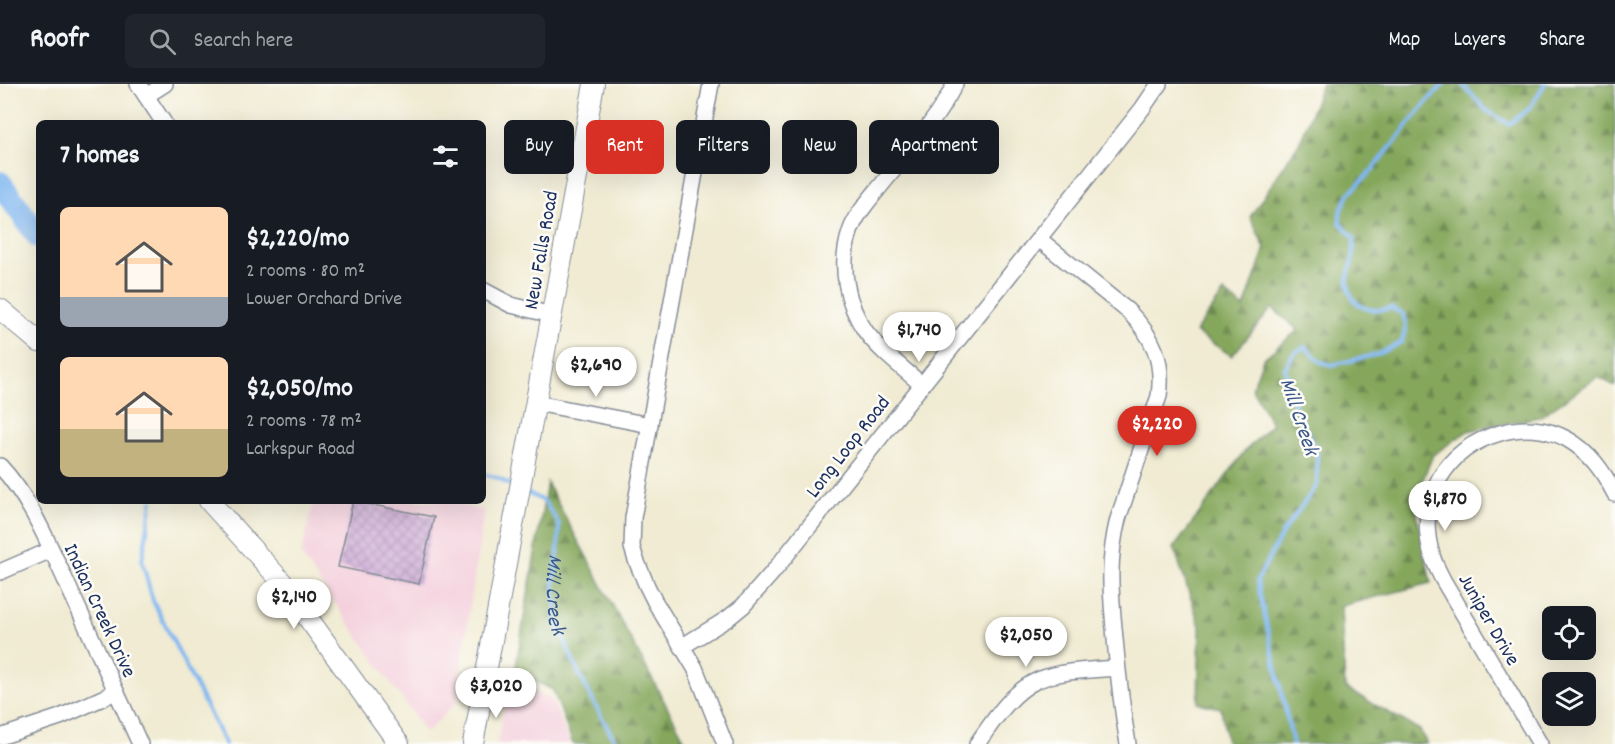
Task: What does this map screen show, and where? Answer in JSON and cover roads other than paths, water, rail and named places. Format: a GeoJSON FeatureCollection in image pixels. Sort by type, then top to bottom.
{"type":"FeatureCollection","features":[{"type":"Feature","properties":{"kind":"main road","name":"New Falls Road"},"geometry":{"type":"LineString","coordinates":[[472,743],[594,84]]}},
{"type":"Feature","properties":{"kind":"main road"},"geometry":{"type":"LineString","coordinates":[[0,309],[36,339]]}},
{"type":"Feature","properties":{"kind":"main road"},"geometry":{"type":"LineString","coordinates":[[212,504],[282,582],[399,744]]}},
{"type":"Feature","properties":{"kind":"street"},"geometry":{"type":"LineString","coordinates":[[162,120],[142,90],[165,84]]}},
{"type":"Feature","properties":{"kind":"street"},"geometry":{"type":"LineString","coordinates":[[711,84],[633,518],[632,546],[647,586],[702,683],[725,744]]}},
{"type":"Feature","properties":{"kind":"street"},"geometry":{"type":"LineString","coordinates":[[922,385],[877,345],[854,313],[847,288],[845,252],[850,231],[861,211],[937,117],[955,84]]}},
{"type":"Feature","properties":{"kind":"street","name":"Long Loop Road"},"geometry":{"type":"LineString","coordinates":[[683,646],[727,619],[743,606],[773,573],[1142,109],[1159,84]]}},
{"type":"Feature","properties":{"kind":"street"},"geometry":{"type":"LineString","coordinates":[[1039,239],[1135,317],[1148,333],[1160,365],[1161,382],[1157,407],[1118,519],[1110,564],[1117,668],[1128,744]]}},
{"type":"Feature","properties":{"kind":"street"},"geometry":{"type":"LineString","coordinates":[[486,292],[511,305],[552,315]]}},
{"type":"Feature","properties":{"kind":"street"},"geometry":{"type":"LineString","coordinates":[[536,403],[650,425]]}},
{"type":"Feature","properties":{"kind":"street","name":"Juniper Drive"},"geometry":{"type":"LineString","coordinates":[[1540,744],[1435,563],[1428,533],[1434,487],[1442,472],[1457,455],[1475,442],[1518,429],[1535,429],[1566,438],[1583,451],[1595,462],[1615,494]]}},
{"type":"Feature","properties":{"kind":"street","name":"Indian Creek Drive"},"geometry":{"type":"LineString","coordinates":[[0,466],[21,491],[51,550],[140,744]]}},
{"type":"Feature","properties":{"kind":"street"},"geometry":{"type":"LineString","coordinates":[[0,572],[51,550]]}},
{"type":"Feature","properties":{"kind":"street"},"geometry":{"type":"LineString","coordinates":[[977,744],[1015,696],[1033,683],[1052,676],[1117,668]]}},
{"type":"Feature","properties":{"kind":"street"},"geometry":{"type":"LineString","coordinates":[[0,737],[60,717],[116,692]]}},
{"type":"Feature","properties":{"kind":"waterway","name":"Mill Creek"},"geometry":{"type":"LineString","coordinates":[[1293,744],[1257,581],[1283,532],[1317,485],[1317,452],[1291,398],[1285,368],[1294,353],[1305,347],[1321,362],[1332,365],[1379,354],[1402,342],[1406,326],[1403,314],[1391,308],[1376,310],[1364,307],[1358,304],[1350,293],[1348,279],[1354,238],[1340,223],[1340,212],[1350,193],[1374,168],[1444,84]]}},
{"type":"Feature","properties":{"kind":"waterway","name":"Mill Creek"},"geometry":{"type":"LineString","coordinates":[[1462,84],[1486,110],[1509,124],[1529,109],[1545,84]]}},
{"type":"Feature","properties":{"kind":"waterway","name":"Mill Creek"},"geometry":{"type":"LineString","coordinates":[[0,183],[36,233]]}},
{"type":"Feature","properties":{"kind":"waterway","name":"Mill Creek"},"geometry":{"type":"LineString","coordinates":[[486,475],[498,478],[514,487]]}},
{"type":"Feature","properties":{"kind":"waterway","name":"Mill Creek"},"geometry":{"type":"LineString","coordinates":[[527,493],[544,501],[559,524],[554,582],[557,623],[578,672],[617,744]]}},
{"type":"Feature","properties":{"kind":"waterway"},"geometry":{"type":"LineString","coordinates":[[152,504],[142,561],[153,601],[225,744]]}}]}
